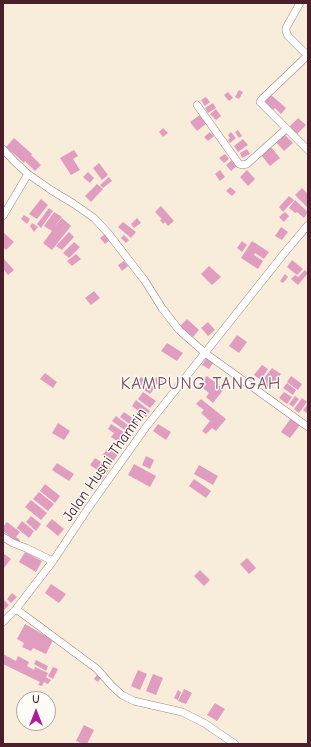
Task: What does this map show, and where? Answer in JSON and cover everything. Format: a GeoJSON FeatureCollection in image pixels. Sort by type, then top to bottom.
{"type":"FeatureCollection","features":[{"type":"Feature","properties":{"kind":"street"},"geometry":{"type":"LineString","coordinates":[[300,3],[286,28],[286,31],[288,36],[306,54],[306,56],[260,102],[308,150]]}},
{"type":"Feature","properties":{"kind":"street"},"geometry":{"type":"LineString","coordinates":[[197,106],[239,164],[242,165],[247,164],[286,129]]}},
{"type":"Feature","properties":{"kind":"street"},"geometry":{"type":"LineString","coordinates":[[3,149],[28,174],[94,218],[123,250],[162,308],[180,330],[205,353],[308,427]]}},
{"type":"Feature","properties":{"kind":"street"},"geometry":{"type":"LineString","coordinates":[[3,216],[28,174]]}},
{"type":"Feature","properties":{"kind":"street","name":"Jalan Husni Thamrin"},"geometry":{"type":"LineString","coordinates":[[3,622],[16,609],[53,561],[146,426],[308,225]]}},
{"type":"Feature","properties":{"kind":"street"},"geometry":{"type":"LineString","coordinates":[[3,537],[53,561]]}},
{"type":"Feature","properties":{"kind":"street"},"geometry":{"type":"LineString","coordinates":[[16,609],[97,670],[122,695],[134,700],[182,712],[204,723],[235,744]]}},
{"type":"Feature","properties":{"kind":"building"},"geometry":{"type":"Polygon","coordinates":[[[239,90],[243,92],[239,99],[235,97],[239,90]]]}},
{"type":"Feature","properties":{"kind":"building"},"geometry":{"type":"Polygon","coordinates":[[[228,92],[233,98],[229,101],[224,95],[228,92]]]}},
{"type":"Feature","properties":{"kind":"building"},"geometry":{"type":"Polygon","coordinates":[[[270,94],[286,108],[281,114],[275,108],[272,111],[262,103],[270,94]]]}},
{"type":"Feature","properties":{"kind":"building"},"geometry":{"type":"Polygon","coordinates":[[[206,97],[210,102],[205,106],[201,100],[206,97]]]}},
{"type":"Feature","properties":{"kind":"building"},"geometry":{"type":"Polygon","coordinates":[[[213,103],[216,108],[208,113],[205,108],[213,103]]]}},
{"type":"Feature","properties":{"kind":"building"},"geometry":{"type":"Polygon","coordinates":[[[216,109],[221,116],[216,120],[210,114],[216,109]]]}},
{"type":"Feature","properties":{"kind":"building"},"geometry":{"type":"Polygon","coordinates":[[[200,115],[207,123],[197,131],[190,122],[200,115]]]}},
{"type":"Feature","properties":{"kind":"building"},"geometry":{"type":"Polygon","coordinates":[[[298,118],[306,125],[296,135],[288,128],[298,118]]]}},
{"type":"Feature","properties":{"kind":"building"},"geometry":{"type":"Polygon","coordinates":[[[163,128],[168,133],[163,137],[159,132],[163,128]]]}},
{"type":"Feature","properties":{"kind":"building"},"geometry":{"type":"Polygon","coordinates":[[[238,130],[242,136],[239,138],[235,132],[238,130]]]}},
{"type":"Feature","properties":{"kind":"building"},"geometry":{"type":"Polygon","coordinates":[[[210,132],[214,136],[208,141],[204,137],[210,132]]]}},
{"type":"Feature","properties":{"kind":"building"},"geometry":{"type":"Polygon","coordinates":[[[231,132],[236,138],[230,143],[228,140],[230,138],[228,135],[231,132]]]}},
{"type":"Feature","properties":{"kind":"building"},"geometry":{"type":"Polygon","coordinates":[[[284,134],[293,143],[284,151],[275,141],[284,134]]]}},
{"type":"Feature","properties":{"kind":"building"},"geometry":{"type":"Polygon","coordinates":[[[14,138],[32,154],[31,155],[41,165],[35,171],[25,161],[24,163],[6,147],[14,138]]]}},
{"type":"Feature","properties":{"kind":"building"},"geometry":{"type":"Polygon","coordinates":[[[243,139],[248,145],[238,152],[234,146],[243,139]]]}},
{"type":"Feature","properties":{"kind":"building"},"geometry":{"type":"Polygon","coordinates":[[[271,147],[280,158],[270,166],[261,155],[271,147]]]}},
{"type":"Feature","properties":{"kind":"building"},"geometry":{"type":"Polygon","coordinates":[[[247,149],[250,154],[242,158],[240,153],[247,149]]]}},
{"type":"Feature","properties":{"kind":"building"},"geometry":{"type":"Polygon","coordinates":[[[74,150],[78,156],[73,159],[80,170],[71,175],[60,158],[74,150]]]}},
{"type":"Feature","properties":{"kind":"building"},"geometry":{"type":"Polygon","coordinates":[[[225,154],[229,159],[224,163],[219,158],[225,154]]]}},
{"type":"Feature","properties":{"kind":"building"},"geometry":{"type":"Polygon","coordinates":[[[232,160],[237,166],[231,171],[226,165],[232,160]]]}},
{"type":"Feature","properties":{"kind":"building"},"geometry":{"type":"Polygon","coordinates":[[[99,163],[108,175],[102,180],[93,168],[99,163]]]}},
{"type":"Feature","properties":{"kind":"building"},"geometry":{"type":"Polygon","coordinates":[[[220,170],[225,177],[220,181],[215,174],[220,170]]]}},
{"type":"Feature","properties":{"kind":"building"},"geometry":{"type":"Polygon","coordinates":[[[247,170],[255,179],[248,186],[240,177],[247,170]]]}},
{"type":"Feature","properties":{"kind":"building"},"geometry":{"type":"Polygon","coordinates":[[[88,172],[94,178],[90,183],[83,177],[88,172]]]}},
{"type":"Feature","properties":{"kind":"building"},"geometry":{"type":"Polygon","coordinates":[[[109,177],[112,181],[103,188],[100,185],[109,177]]]}},
{"type":"Feature","properties":{"kind":"building"},"geometry":{"type":"Polygon","coordinates":[[[97,184],[103,189],[91,202],[85,196],[97,184]]]}},
{"type":"Feature","properties":{"kind":"building"},"geometry":{"type":"Polygon","coordinates":[[[230,187],[236,192],[232,196],[226,191],[230,187]]]}},
{"type":"Feature","properties":{"kind":"building"},"geometry":{"type":"Polygon","coordinates":[[[302,188],[308,194],[308,208],[295,195],[302,188]]]}},
{"type":"Feature","properties":{"kind":"building"},"geometry":{"type":"Polygon","coordinates":[[[289,196],[294,200],[283,212],[279,207],[289,196]]]}},
{"type":"Feature","properties":{"kind":"building"},"geometry":{"type":"Polygon","coordinates":[[[41,199],[48,205],[37,219],[29,214],[41,199]]]}},
{"type":"Feature","properties":{"kind":"building"},"geometry":{"type":"Polygon","coordinates":[[[295,200],[308,212],[304,218],[289,208],[295,200]]]}},
{"type":"Feature","properties":{"kind":"building"},"geometry":{"type":"Polygon","coordinates":[[[161,206],[174,221],[168,226],[165,222],[163,224],[160,220],[162,219],[155,212],[161,206]]]}},
{"type":"Feature","properties":{"kind":"building"},"geometry":{"type":"Polygon","coordinates":[[[49,208],[53,211],[41,228],[37,224],[49,208]]]}},
{"type":"Feature","properties":{"kind":"building"},"geometry":{"type":"Polygon","coordinates":[[[54,212],[62,217],[54,227],[62,218],[71,226],[52,250],[43,243],[52,231],[44,226],[54,212]]]}},
{"type":"Feature","properties":{"kind":"building"},"geometry":{"type":"Polygon","coordinates":[[[285,212],[289,216],[284,222],[279,217],[285,212]]]}},
{"type":"Feature","properties":{"kind":"building"},"geometry":{"type":"Polygon","coordinates":[[[24,215],[30,219],[27,224],[21,219],[24,215]]]}},
{"type":"Feature","properties":{"kind":"building"},"geometry":{"type":"Polygon","coordinates":[[[137,218],[141,223],[134,228],[131,224],[137,218]]]}},
{"type":"Feature","properties":{"kind":"building"},"geometry":{"type":"Polygon","coordinates":[[[123,222],[136,232],[131,238],[118,227],[123,222]]]}},
{"type":"Feature","properties":{"kind":"building"},"geometry":{"type":"Polygon","coordinates":[[[32,223],[38,227],[34,232],[30,226],[32,223]]]}},
{"type":"Feature","properties":{"kind":"building"},"geometry":{"type":"Polygon","coordinates":[[[281,227],[288,232],[282,240],[275,236],[281,227]]]}},
{"type":"Feature","properties":{"kind":"building"},"geometry":{"type":"Polygon","coordinates":[[[3,232],[14,242],[6,250],[3,247],[3,232]]]}},
{"type":"Feature","properties":{"kind":"building"},"geometry":{"type":"Polygon","coordinates":[[[69,232],[74,237],[62,250],[56,246],[69,232]]]}},
{"type":"Feature","properties":{"kind":"building"},"geometry":{"type":"Polygon","coordinates":[[[105,234],[110,240],[105,244],[100,238],[105,234]]]}},
{"type":"Feature","properties":{"kind":"building"},"geometry":{"type":"Polygon","coordinates":[[[124,235],[129,240],[126,243],[121,238],[124,235]]]}},
{"type":"Feature","properties":{"kind":"building"},"geometry":{"type":"Polygon","coordinates":[[[242,241],[247,245],[242,252],[237,248],[242,241]]]}},
{"type":"Feature","properties":{"kind":"building"},"geometry":{"type":"Polygon","coordinates":[[[252,241],[269,252],[264,259],[255,253],[254,255],[263,261],[258,269],[241,258],[252,241]]]}},
{"type":"Feature","properties":{"kind":"building"},"geometry":{"type":"Polygon","coordinates":[[[74,242],[80,247],[69,258],[63,253],[74,242]]]}},
{"type":"Feature","properties":{"kind":"building"},"geometry":{"type":"Polygon","coordinates":[[[76,254],[81,259],[72,266],[67,261],[76,254]]]}},
{"type":"Feature","properties":{"kind":"building"},"geometry":{"type":"Polygon","coordinates":[[[3,258],[14,270],[8,275],[3,269],[3,258]]]}},
{"type":"Feature","properties":{"kind":"building"},"geometry":{"type":"Polygon","coordinates":[[[292,260],[303,269],[297,275],[287,267],[292,260]]]}},
{"type":"Feature","properties":{"kind":"building"},"geometry":{"type":"Polygon","coordinates":[[[124,261],[128,266],[122,271],[118,265],[124,261]]]}},
{"type":"Feature","properties":{"kind":"building"},"geometry":{"type":"Polygon","coordinates":[[[209,266],[221,277],[212,285],[201,274],[209,266]]]}},
{"type":"Feature","properties":{"kind":"building"},"geometry":{"type":"Polygon","coordinates":[[[305,270],[308,273],[298,285],[291,279],[295,275],[298,277],[305,270]]]}},
{"type":"Feature","properties":{"kind":"building"},"geometry":{"type":"Polygon","coordinates":[[[285,274],[288,277],[283,283],[280,281],[285,274]]]}},
{"type":"Feature","properties":{"kind":"building"},"geometry":{"type":"Polygon","coordinates":[[[94,291],[100,298],[91,305],[85,298],[94,291]]]}},
{"type":"Feature","properties":{"kind":"building"},"geometry":{"type":"Polygon","coordinates":[[[187,319],[199,330],[193,337],[180,326],[187,319]]]}},
{"type":"Feature","properties":{"kind":"building"},"geometry":{"type":"Polygon","coordinates":[[[208,322],[215,330],[208,336],[201,328],[208,322]]]}},
{"type":"Feature","properties":{"kind":"building"},"geometry":{"type":"Polygon","coordinates":[[[237,335],[247,342],[239,353],[229,346],[237,335]]]}},
{"type":"Feature","properties":{"kind":"building"},"geometry":{"type":"Polygon","coordinates":[[[167,343],[183,353],[177,361],[161,351],[167,343]]]}},
{"type":"Feature","properties":{"kind":"building"},"geometry":{"type":"Polygon","coordinates":[[[206,358],[213,363],[209,369],[202,365],[206,358]]]}},
{"type":"Feature","properties":{"kind":"building"},"geometry":{"type":"Polygon","coordinates":[[[262,365],[268,369],[261,380],[254,375],[262,365]]]}},
{"type":"Feature","properties":{"kind":"building"},"geometry":{"type":"Polygon","coordinates":[[[272,368],[281,374],[270,389],[261,382],[272,368]]]}},
{"type":"Feature","properties":{"kind":"building"},"geometry":{"type":"Polygon","coordinates":[[[45,373],[57,382],[53,388],[40,379],[45,373]]]}},
{"type":"Feature","properties":{"kind":"building"},"geometry":{"type":"Polygon","coordinates":[[[207,376],[224,389],[213,403],[206,397],[209,393],[199,385],[207,376]]]}},
{"type":"Feature","properties":{"kind":"building"},"geometry":{"type":"Polygon","coordinates":[[[291,376],[302,384],[298,390],[287,382],[291,376]]]}},
{"type":"Feature","properties":{"kind":"building"},"geometry":{"type":"Polygon","coordinates":[[[141,377],[155,387],[150,394],[136,384],[141,377]]]}},
{"type":"Feature","properties":{"kind":"building"},"geometry":{"type":"Polygon","coordinates":[[[157,377],[163,381],[159,386],[153,382],[157,377]]]}},
{"type":"Feature","properties":{"kind":"building"},"geometry":{"type":"Polygon","coordinates":[[[287,383],[296,390],[293,395],[283,388],[287,383]]]}},
{"type":"Feature","properties":{"kind":"building"},"geometry":{"type":"Polygon","coordinates":[[[143,392],[156,401],[150,408],[138,399],[143,392]]]}},
{"type":"Feature","properties":{"kind":"building"},"geometry":{"type":"Polygon","coordinates":[[[284,392],[292,397],[287,404],[279,398],[284,392]]]}},
{"type":"Feature","properties":{"kind":"building"},"geometry":{"type":"Polygon","coordinates":[[[295,396],[299,399],[293,407],[289,404],[295,396]]]}},
{"type":"Feature","properties":{"kind":"building"},"geometry":{"type":"Polygon","coordinates":[[[302,398],[307,402],[299,413],[294,409],[302,398]]]}},
{"type":"Feature","properties":{"kind":"building"},"geometry":{"type":"Polygon","coordinates":[[[201,399],[226,419],[216,431],[212,428],[206,434],[202,431],[210,421],[201,413],[204,410],[196,404],[201,399]]]}},
{"type":"Feature","properties":{"kind":"building"},"geometry":{"type":"Polygon","coordinates":[[[136,400],[150,411],[146,417],[132,406],[136,400]]]}},
{"type":"Feature","properties":{"kind":"building"},"geometry":{"type":"Polygon","coordinates":[[[308,404],[308,414],[303,410],[308,404]]]}},
{"type":"Feature","properties":{"kind":"building"},"geometry":{"type":"Polygon","coordinates":[[[124,412],[138,422],[135,428],[120,417],[124,412]]]}},
{"type":"Feature","properties":{"kind":"building"},"geometry":{"type":"Polygon","coordinates":[[[138,413],[144,417],[141,422],[135,417],[138,413]]]}},
{"type":"Feature","properties":{"kind":"building"},"geometry":{"type":"Polygon","coordinates":[[[116,416],[129,426],[126,431],[112,421],[116,416]]]}},
{"type":"Feature","properties":{"kind":"building"},"geometry":{"type":"Polygon","coordinates":[[[291,418],[300,425],[290,438],[281,432],[291,418]]]}},
{"type":"Feature","properties":{"kind":"building"},"geometry":{"type":"Polygon","coordinates":[[[58,423],[70,431],[64,440],[52,433],[58,423]]]}},
{"type":"Feature","properties":{"kind":"building"},"geometry":{"type":"Polygon","coordinates":[[[111,424],[124,432],[123,434],[128,437],[123,445],[111,437],[114,433],[108,429],[111,424]]]}},
{"type":"Feature","properties":{"kind":"building"},"geometry":{"type":"Polygon","coordinates":[[[158,424],[171,432],[166,440],[153,431],[158,424]]]}},
{"type":"Feature","properties":{"kind":"building"},"geometry":{"type":"Polygon","coordinates":[[[108,448],[118,454],[112,463],[102,456],[108,448]]]}},
{"type":"Feature","properties":{"kind":"building"},"geometry":{"type":"Polygon","coordinates":[[[146,456],[154,460],[150,469],[142,465],[146,456]]]}},
{"type":"Feature","properties":{"kind":"building"},"geometry":{"type":"Polygon","coordinates":[[[95,458],[110,468],[105,475],[90,465],[95,458]]]}},
{"type":"Feature","properties":{"kind":"building"},"geometry":{"type":"Polygon","coordinates":[[[57,463],[74,474],[69,481],[52,470],[57,463]]]}},
{"type":"Feature","properties":{"kind":"building"},"geometry":{"type":"Polygon","coordinates":[[[134,464],[156,476],[150,487],[128,475],[134,464]]]}},
{"type":"Feature","properties":{"kind":"building"},"geometry":{"type":"Polygon","coordinates":[[[199,465],[218,476],[213,485],[194,474],[199,465]]]}},
{"type":"Feature","properties":{"kind":"building"},"geometry":{"type":"Polygon","coordinates":[[[100,473],[105,476],[101,481],[96,478],[100,473]]]}},
{"type":"Feature","properties":{"kind":"building"},"geometry":{"type":"Polygon","coordinates":[[[194,479],[211,491],[206,498],[189,486],[194,479]]]}},
{"type":"Feature","properties":{"kind":"building"},"geometry":{"type":"Polygon","coordinates":[[[45,484],[60,496],[55,503],[40,491],[45,484]]]}},
{"type":"Feature","properties":{"kind":"building"},"geometry":{"type":"Polygon","coordinates":[[[39,492],[54,504],[48,511],[33,499],[39,492]]]}},
{"type":"Feature","properties":{"kind":"building"},"geometry":{"type":"Polygon","coordinates":[[[31,500],[47,513],[41,520],[25,507],[31,500]]]}},
{"type":"Feature","properties":{"kind":"building"},"geometry":{"type":"Polygon","coordinates":[[[31,516],[41,524],[36,531],[26,522],[31,516]]]}},
{"type":"Feature","properties":{"kind":"building"},"geometry":{"type":"Polygon","coordinates":[[[52,519],[64,529],[58,536],[46,526],[52,519]]]}},
{"type":"Feature","properties":{"kind":"building"},"geometry":{"type":"Polygon","coordinates":[[[22,521],[34,531],[29,538],[17,528],[22,521]]]}},
{"type":"Feature","properties":{"kind":"building"},"geometry":{"type":"Polygon","coordinates":[[[7,522],[20,532],[16,537],[20,540],[18,543],[3,531],[3,527],[7,522]]]}},
{"type":"Feature","properties":{"kind":"building"},"geometry":{"type":"Polygon","coordinates":[[[25,552],[42,561],[36,572],[19,562],[25,552]]]}},
{"type":"Feature","properties":{"kind":"building"},"geometry":{"type":"Polygon","coordinates":[[[3,553],[11,559],[3,569],[3,553]]]}},
{"type":"Feature","properties":{"kind":"building"},"geometry":{"type":"Polygon","coordinates":[[[247,558],[256,568],[249,574],[240,564],[247,558]]]}},
{"type":"Feature","properties":{"kind":"building"},"geometry":{"type":"Polygon","coordinates":[[[200,570],[210,580],[204,586],[194,576],[200,570]]]}},
{"type":"Feature","properties":{"kind":"building"},"geometry":{"type":"Polygon","coordinates":[[[51,584],[66,594],[59,603],[45,593],[51,584]]]}},
{"type":"Feature","properties":{"kind":"building"},"geometry":{"type":"Polygon","coordinates":[[[12,593],[17,597],[11,603],[7,599],[12,593]]]}},
{"type":"Feature","properties":{"kind":"building"},"geometry":{"type":"Polygon","coordinates":[[[3,599],[9,605],[3,611],[3,599]]]}},
{"type":"Feature","properties":{"kind":"building"},"geometry":{"type":"Polygon","coordinates":[[[25,624],[53,640],[46,654],[33,648],[31,651],[22,647],[24,643],[17,639],[25,624]]]}},
{"type":"Feature","properties":{"kind":"building"},"geometry":{"type":"Polygon","coordinates":[[[3,654],[16,661],[18,656],[29,662],[27,666],[34,670],[35,667],[48,673],[46,677],[51,680],[48,684],[44,682],[42,686],[38,685],[40,682],[3,664],[3,654]]]}},
{"type":"Feature","properties":{"kind":"building"},"geometry":{"type":"Polygon","coordinates":[[[36,660],[48,666],[46,671],[34,664],[36,660]]]}},
{"type":"Feature","properties":{"kind":"building"},"geometry":{"type":"Polygon","coordinates":[[[53,667],[58,669],[53,679],[48,676],[53,667]]]}},
{"type":"Feature","properties":{"kind":"building"},"geometry":{"type":"Polygon","coordinates":[[[138,670],[147,674],[140,690],[131,686],[138,670]]]}},
{"type":"Feature","properties":{"kind":"building"},"geometry":{"type":"Polygon","coordinates":[[[153,674],[163,678],[156,695],[146,691],[153,674]]]}},
{"type":"Feature","properties":{"kind":"building"},"geometry":{"type":"Polygon","coordinates":[[[97,675],[101,678],[98,682],[94,679],[97,675]]]}},
{"type":"Feature","properties":{"kind":"building"},"geometry":{"type":"Polygon","coordinates":[[[184,689],[192,693],[186,704],[178,701],[184,689]]]}},
{"type":"Feature","properties":{"kind":"building"},"geometry":{"type":"Polygon","coordinates":[[[178,690],[181,692],[178,700],[174,698],[178,690]]]}},
{"type":"Feature","properties":{"kind":"building"},"geometry":{"type":"Polygon","coordinates":[[[215,703],[225,709],[217,721],[207,715],[215,703]]]}},
{"type":"Feature","properties":{"kind":"building"},"geometry":{"type":"Polygon","coordinates":[[[84,725],[94,730],[87,744],[76,741],[84,725]]]}},
{"type":"Feature","properties":{"kind":"district","name":"KAMPUNG TANGAH"},"geometry":{"type":"Point","coordinates":[201,384]}}]}
